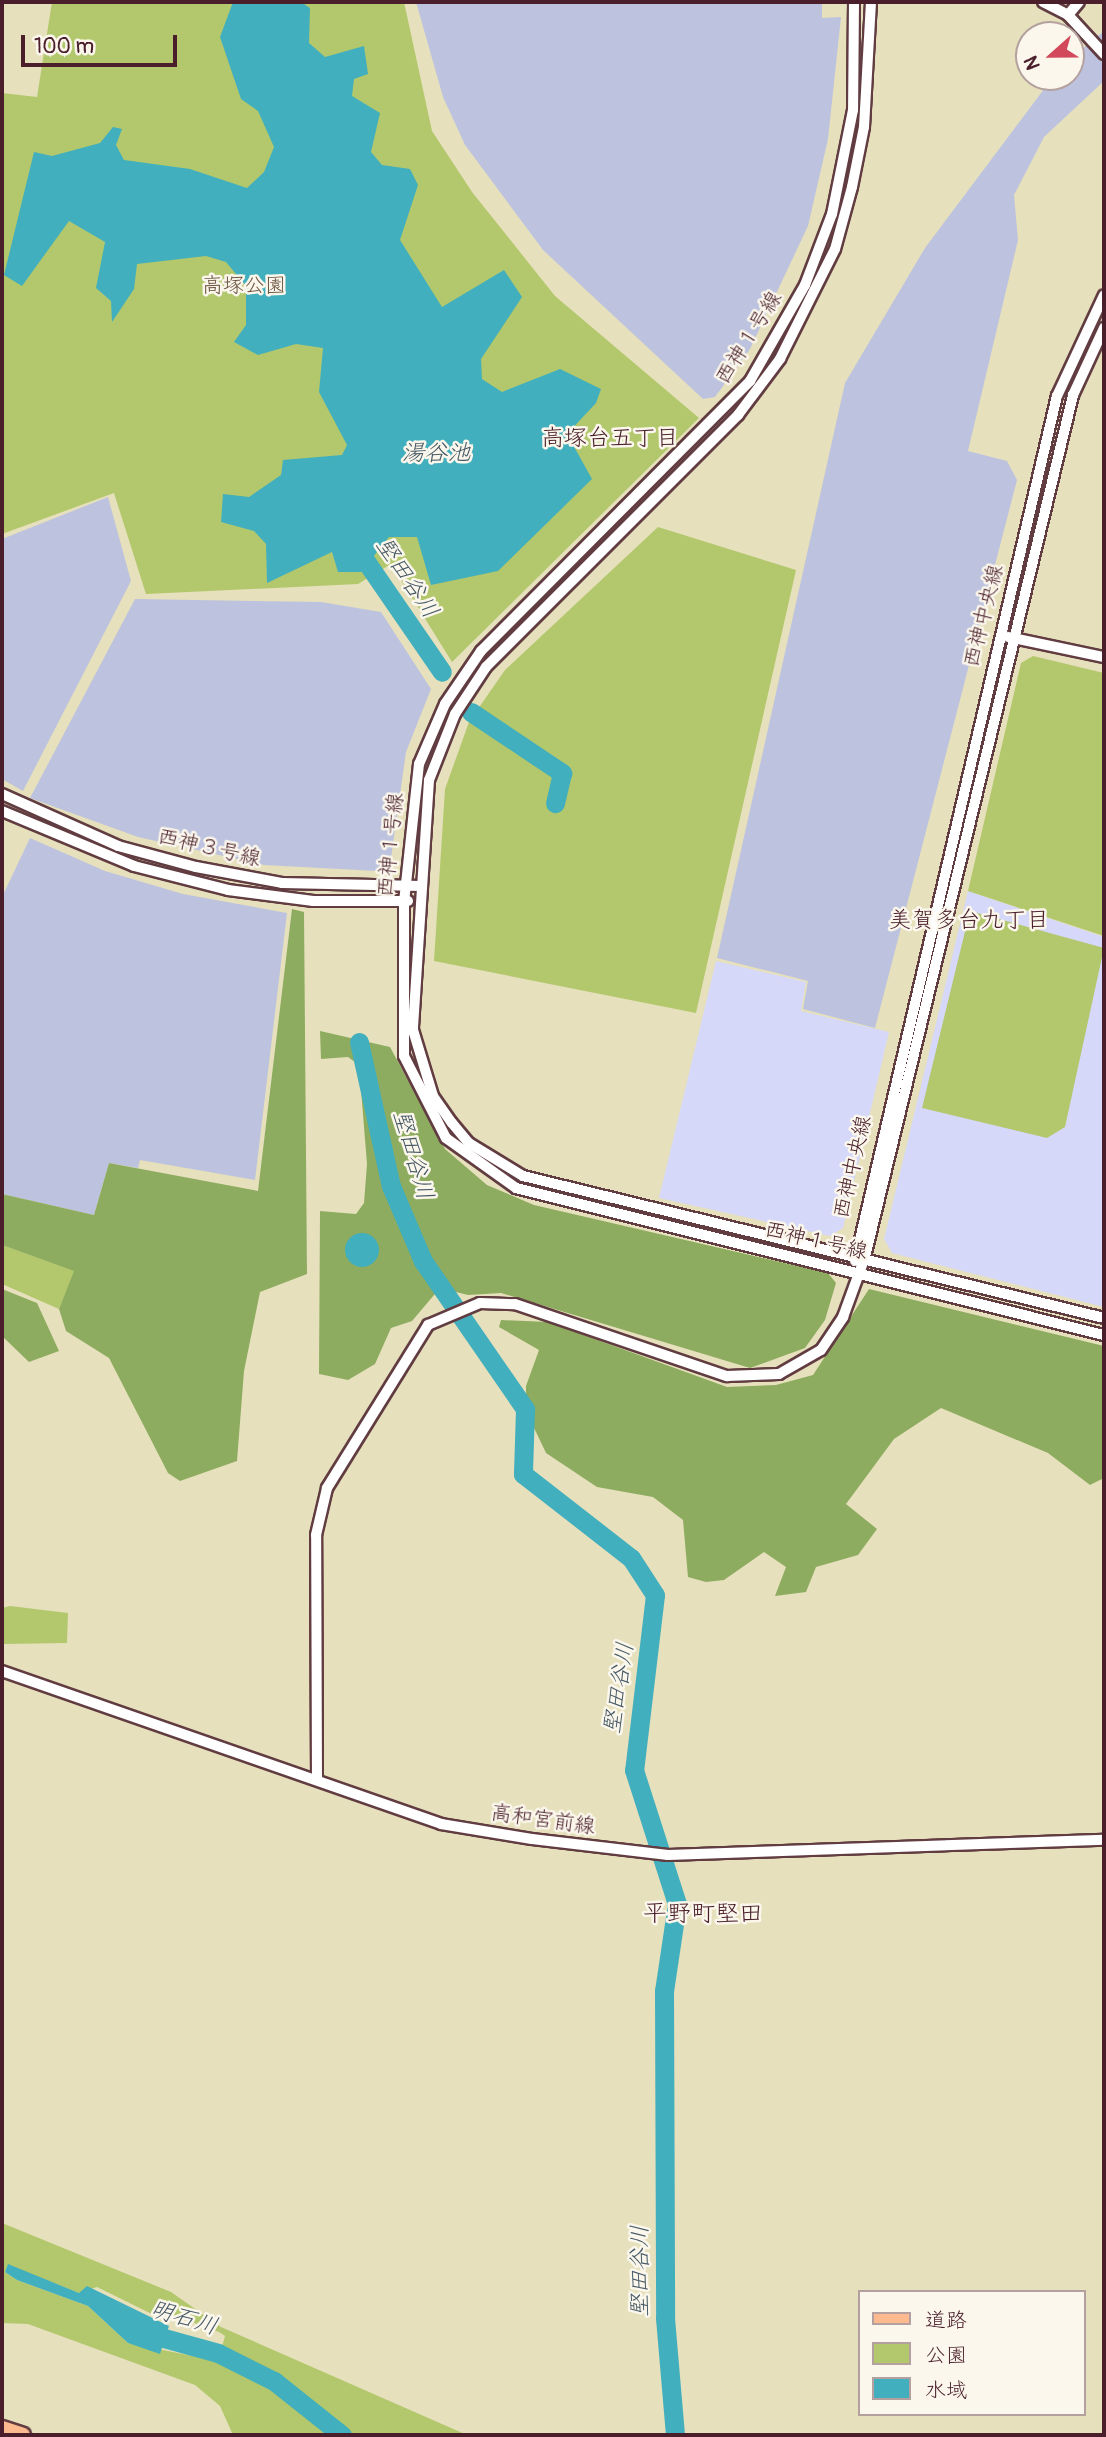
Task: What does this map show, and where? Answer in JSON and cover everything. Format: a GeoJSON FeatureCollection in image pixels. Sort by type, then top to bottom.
{"type":"FeatureCollection","features":[{"type":"Feature","properties":{"kind":"main road"},"geometry":{"type":"LineString","coordinates":[[2,2428],[23,2435]]}},
{"type":"Feature","properties":{"kind":"street","name":"西神１号線"},"geometry":{"type":"LineString","coordinates":[[854,2],[853,110],[832,214],[804,285],[750,381],[481,651],[445,704],[419,764],[404,901],[404,1056],[428,1111],[472,1162],[516,1188],[858,1270],[1104,1335]]}},
{"type":"Feature","properties":{"kind":"street","name":"西神１号線"},"geometry":{"type":"LineString","coordinates":[[871,2],[859,151],[835,249],[808,307],[737,415],[486,667],[455,714],[429,780],[419,901],[413,1030],[433,1096],[469,1143],[523,1176],[865,1257],[1104,1318]]}},
{"type":"Feature","properties":{"kind":"street"},"geometry":{"type":"LineString","coordinates":[[1043,2],[1071,18],[1104,54]]}},
{"type":"Feature","properties":{"kind":"street"},"geometry":{"type":"LineString","coordinates":[[1071,18],[1079,2]]}},
{"type":"Feature","properties":{"kind":"street","name":"西神中央線"},"geometry":{"type":"LineString","coordinates":[[852,1254],[1057,396],[1104,295]]}},
{"type":"Feature","properties":{"kind":"street","name":"西神中央線"},"geometry":{"type":"LineString","coordinates":[[317,1780],[316,1535],[327,1488],[413,1341],[443,1315],[463,1308],[515,1304],[727,1376],[779,1374],[821,1350],[843,1317],[865,1257],[1073,395],[1104,328]]}},
{"type":"Feature","properties":{"kind":"street"},"geometry":{"type":"LineString","coordinates":[[999,635],[1104,657]]}},
{"type":"Feature","properties":{"kind":"street","name":"西神３号線"},"geometry":{"type":"LineString","coordinates":[[2,794],[118,846],[196,867],[282,883],[421,886]]}},
{"type":"Feature","properties":{"kind":"street","name":"西神３号線"},"geometry":{"type":"LineString","coordinates":[[2,811],[134,866],[228,890],[313,901],[419,901]]}},
{"type":"Feature","properties":{"kind":"street"},"geometry":{"type":"LineString","coordinates":[[852,1254],[858,1270]]}},
{"type":"Feature","properties":{"kind":"street","name":"高和宮前線"},"geometry":{"type":"LineString","coordinates":[[2,1671],[441,1824],[659,1853],[1104,1840]]}},
{"type":"Feature","properties":{"kind":"shaded area"},"geometry":{"type":"Polygon","coordinates":[[[416,2],[822,2],[822,18],[841,17],[828,139],[808,226],[750,349],[715,397],[703,399],[543,250],[465,145],[443,97],[416,2]]]}},
{"type":"Feature","properties":{"kind":"shaded area"},"geometry":{"type":"Polygon","coordinates":[[[1104,31],[1104,81],[1044,137],[1014,195],[1018,240],[968,451],[1007,461],[1017,480],[875,1028],[803,1009],[808,981],[717,958],[845,383],[925,248],[1043,91],[1085,91],[1085,47],[1104,31]]]}},
{"type":"Feature","properties":{"kind":"shaded area"},"geometry":{"type":"Polygon","coordinates":[[[108,497],[131,581],[23,791],[2,779],[2,539],[108,497]]]}},
{"type":"Feature","properties":{"kind":"shaded area"},"geometry":{"type":"Polygon","coordinates":[[[135,599],[321,602],[381,612],[431,689],[406,752],[391,858],[377,871],[264,865],[138,837],[30,798],[135,599]]]}},
{"type":"Feature","properties":{"kind":"shaded area"},"geometry":{"type":"Polygon","coordinates":[[[30,838],[105,871],[183,894],[287,913],[255,1180],[140,1160],[138,1168],[109,1163],[94,1215],[2,1194],[2,897],[30,838]]]}},
{"type":"Feature","properties":{"kind":"shaded area"},"geometry":{"type":"Polygon","coordinates":[[[968,891],[1104,937],[1104,1307],[892,1253],[884,1239],[968,891]]]}},
{"type":"Feature","properties":{"kind":"shaded area"},"geometry":{"type":"Polygon","coordinates":[[[716,961],[806,982],[801,1011],[889,1032],[843,1228],[830,1236],[659,1198],[716,961]]]}},
{"type":"Feature","properties":{"kind":"green space","name":"高塚公園"},"geometry":{"type":"Polygon","coordinates":[[[52,2],[404,2],[432,131],[472,192],[555,296],[699,418],[452,662],[391,564],[358,584],[146,594],[114,493],[2,534],[2,93],[37,97],[52,2]]]}},
{"type":"Feature","properties":{"kind":"green space"},"geometry":{"type":"Polygon","coordinates":[[[658,527],[796,570],[696,1013],[434,961],[445,789],[469,722],[505,670],[658,527]]]}},
{"type":"Feature","properties":{"kind":"green space"},"geometry":{"type":"Polygon","coordinates":[[[1033,656],[1104,673],[1104,936],[968,891],[1021,663],[1033,656]]]}},
{"type":"Feature","properties":{"kind":"green space"},"geometry":{"type":"Polygon","coordinates":[[[292,909],[304,912],[307,1274],[260,1292],[244,1371],[237,1461],[180,1481],[168,1473],[109,1358],[66,1331],[59,1309],[74,1271],[2,1245],[2,1194],[94,1215],[109,1163],[258,1191],[292,909]]]}},
{"type":"Feature","properties":{"kind":"green space"},"geometry":{"type":"Polygon","coordinates":[[[970,911],[1104,948],[1065,1127],[1047,1138],[922,1108],[970,911]]]}},
{"type":"Feature","properties":{"kind":"green space"},"geometry":{"type":"Polygon","coordinates":[[[320,1031],[390,1047],[445,1149],[487,1185],[534,1205],[828,1273],[836,1283],[825,1320],[805,1348],[750,1368],[501,1293],[468,1295],[440,1288],[412,1321],[391,1328],[375,1364],[348,1380],[319,1374],[320,1211],[356,1214],[364,1203],[367,1164],[359,1065],[348,1057],[321,1059],[320,1031]]]}},
{"type":"Feature","properties":{"kind":"green space"},"geometry":{"type":"Polygon","coordinates":[[[2,1245],[75,1271],[59,1309],[2,1284],[2,1245]]]}},
{"type":"Feature","properties":{"kind":"green space"},"geometry":{"type":"Polygon","coordinates":[[[2,1289],[37,1303],[59,1351],[29,1362],[2,1336],[2,1289]]]}},
{"type":"Feature","properties":{"kind":"green space"},"geometry":{"type":"Polygon","coordinates":[[[869,1289],[1104,1346],[1104,1478],[1090,1485],[1048,1453],[941,1408],[894,1439],[846,1504],[877,1529],[858,1555],[816,1567],[806,1592],[775,1596],[786,1567],[764,1552],[724,1580],[706,1582],[688,1577],[683,1520],[653,1497],[597,1487],[546,1453],[526,1411],[526,1386],[539,1350],[499,1327],[501,1320],[548,1322],[727,1387],[776,1385],[813,1375],[869,1289]]]}},
{"type":"Feature","properties":{"kind":"green space"},"geometry":{"type":"Polygon","coordinates":[[[10,1606],[68,1613],[67,1643],[2,1644],[2,1608],[10,1606]]]}},
{"type":"Feature","properties":{"kind":"green space"},"geometry":{"type":"Polygon","coordinates":[[[2,2223],[171,2292],[221,2327],[467,2435],[233,2435],[220,2406],[195,2385],[28,2324],[2,2323],[2,2223]],[[8,2265],[5,2272],[17,2280],[88,2306],[128,2343],[218,2361],[225,2336],[219,2332],[165,2312],[162,2319],[97,2287],[79,2293],[8,2265]]]}},
{"type":"Feature","properties":{"kind":"water","name":"湯谷池"},"geometry":{"type":"Polygon","coordinates":[[[233,2],[301,2],[310,8],[309,43],[325,57],[364,46],[368,74],[354,79],[352,96],[380,113],[371,152],[382,165],[410,169],[418,185],[400,240],[442,307],[504,270],[522,297],[481,359],[482,379],[502,392],[560,369],[601,389],[596,403],[567,434],[592,479],[498,571],[431,585],[417,537],[389,537],[361,572],[338,572],[332,552],[267,583],[266,544],[254,531],[221,522],[223,494],[249,497],[281,475],[283,460],[342,455],[347,445],[319,392],[323,348],[296,344],[258,355],[234,342],[246,325],[246,286],[226,262],[206,256],[137,264],[134,289],[112,322],[111,301],[96,288],[105,242],[69,221],[22,286],[4,275],[34,152],[52,156],[100,143],[113,127],[122,129],[116,145],[124,160],[190,169],[247,188],[264,172],[274,147],[258,111],[241,99],[220,37],[233,2]]]}},
{"type":"Feature","properties":{"kind":"water"},"geometry":{"type":"Polygon","coordinates":[[[362,1233],[374,1238],[379,1250],[374,1262],[362,1267],[350,1262],[345,1250],[350,1238],[362,1233]]]}},
{"type":"Feature","properties":{"kind":"water"},"geometry":{"type":"Polygon","coordinates":[[[8,2264],[79,2293],[87,2286],[169,2326],[160,2354],[128,2343],[88,2306],[17,2280],[5,2272],[8,2264]]]}},
{"type":"Feature","properties":{"kind":"waterway","name":"堅田谷川"},"geometry":{"type":"LineString","coordinates":[[354,544],[442,672]]}},
{"type":"Feature","properties":{"kind":"waterway","name":"堅田谷川"},"geometry":{"type":"LineString","coordinates":[[471,712],[562,773],[555,803]]}},
{"type":"Feature","properties":{"kind":"waterway","name":"堅田谷川"},"geometry":{"type":"LineString","coordinates":[[359,1042],[391,1186],[423,1261],[525,1409],[523,1474],[631,1558],[655,1595],[634,1770],[677,1904],[664,1991],[665,2318],[675,2435]]}},
{"type":"Feature","properties":{"kind":"waterway","name":"明石川"},"geometry":{"type":"LineString","coordinates":[[142,2332],[218,2353],[274,2381],[342,2435]]}},
{"type":"Feature","properties":{"kind":"district","name":"高塚台五丁目"},"geometry":{"type":"Point","coordinates":[610,438]}},
{"type":"Feature","properties":{"kind":"district","name":"美賀多台九丁目"},"geometry":{"type":"Point","coordinates":[969,920]}},
{"type":"Feature","properties":{"kind":"district","name":"平野町堅田"},"geometry":{"type":"Point","coordinates":[703,1914]}}]}
